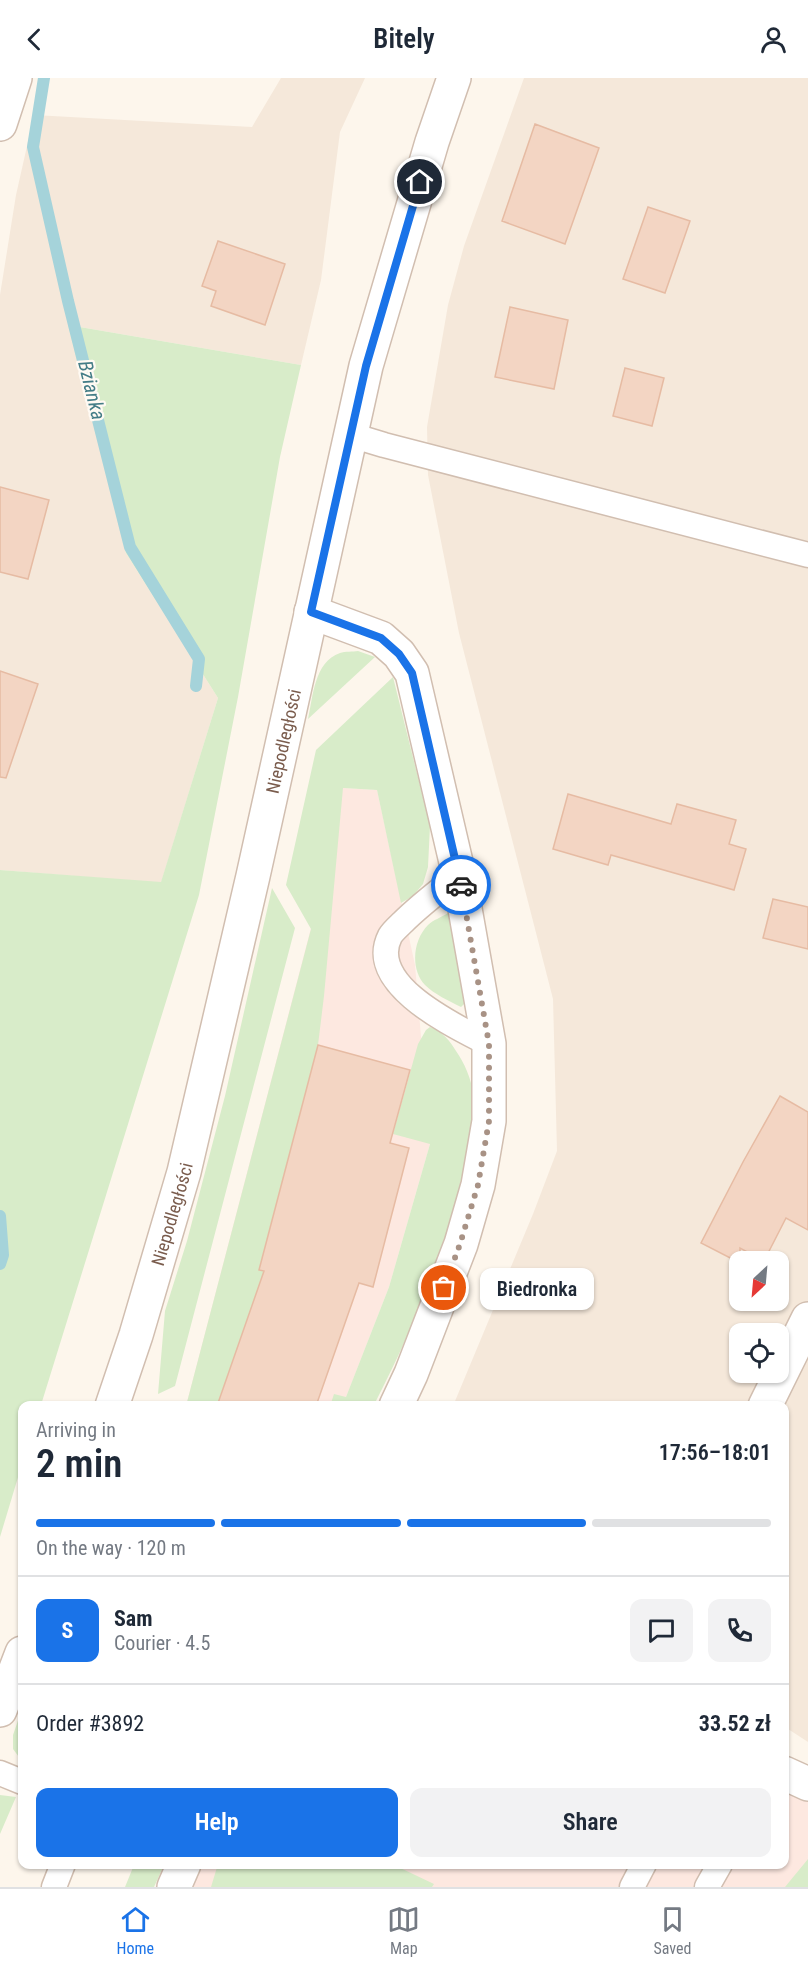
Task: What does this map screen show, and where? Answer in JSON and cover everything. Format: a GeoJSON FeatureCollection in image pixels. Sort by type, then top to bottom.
{"type":"FeatureCollection","features":[{"type":"Feature","properties":{"kind":"street"},"geometry":{"type":"LineString","coordinates":[[0,124],[15,78]]}},
{"type":"Feature","properties":{"kind":"street","name":"Niepodległości"},"geometry":{"type":"LineString","coordinates":[[114,1401],[136,1335],[184,1172],[250,888],[366,366],[432,142],[454,78]]}},
{"type":"Feature","properties":{"kind":"street"},"geometry":{"type":"LineString","coordinates":[[311,612],[381,638],[399,654],[412,673],[459,874],[489,1044],[489,1121],[478,1185],[436,1310],[398,1401]]}},
{"type":"Feature","properties":{"kind":"street"},"geometry":{"type":"LineString","coordinates":[[767,1401],[808,1319]]}},
{"type":"Feature","properties":{"kind":"street"},"geometry":{"type":"LineString","coordinates":[[0,1710],[18,1663]]}},
{"type":"Feature","properties":{"kind":"street"},"geometry":{"type":"LineString","coordinates":[[174,1887],[182,1869]]}},
{"type":"Feature","properties":{"kind":"lane"},"geometry":{"type":"LineString","coordinates":[[351,435],[808,555]]}},
{"type":"Feature","properties":{"kind":"lane"},"geometry":{"type":"LineString","coordinates":[[459,874],[411,914],[391,935],[386,951],[391,972],[409,996],[439,1017],[489,1044]]}},
{"type":"Feature","properties":{"kind":"lane"},"geometry":{"type":"LineString","coordinates":[[0,1773],[18,1780]]}},
{"type":"Feature","properties":{"kind":"lane"},"geometry":{"type":"LineString","coordinates":[[54,1887],[61,1869]]}},
{"type":"Feature","properties":{"kind":"lane"},"geometry":{"type":"LineString","coordinates":[[632,1887],[641,1869]]}},
{"type":"Feature","properties":{"kind":"lane"},"geometry":{"type":"LineString","coordinates":[[707,1887],[717,1869]]}},
{"type":"Feature","properties":{"kind":"shaded area"},"geometry":{"type":"Polygon","coordinates":[[[281,78],[365,78],[340,132],[321,280],[301,365],[68,325],[126,553],[218,698],[161,883],[0,870],[0,295],[16,195],[34,115],[252,127],[281,78]]]}},
{"type":"Feature","properties":{"kind":"shaded area"},"geometry":{"type":"Polygon","coordinates":[[[524,78],[808,78],[808,1742],[789,1730],[789,1401],[455,1401],[557,1151],[553,999],[459,633],[428,475],[427,427],[448,305],[464,246],[524,78]]]}},
{"type":"Feature","properties":{"kind":"shaded area"},"geometry":{"type":"Polygon","coordinates":[[[343,788],[377,790],[415,965],[430,1144],[389,1287],[345,1401],[187,1401],[311,928],[343,788]]]}},
{"type":"Feature","properties":{"kind":"shaded area"},"geometry":{"type":"Polygon","coordinates":[[[789,1788],[808,1795],[808,1887],[191,1887],[200,1869],[789,1869],[789,1788]]]}},
{"type":"Feature","properties":{"kind":"green space"},"geometry":{"type":"Polygon","coordinates":[[[68,325],[301,365],[280,457],[238,697],[199,895],[42,1401],[18,1401],[18,1477],[0,1537],[0,870],[161,882],[218,698],[126,553],[68,325]]]}},
{"type":"Feature","properties":{"kind":"green space"},"geometry":{"type":"Polygon","coordinates":[[[358,651],[375,657],[308,719],[316,681],[325,664],[340,653],[358,651]]]}},
{"type":"Feature","properties":{"kind":"green space"},"geometry":{"type":"Polygon","coordinates":[[[393,677],[430,826],[428,867],[423,884],[413,896],[401,903],[377,790],[343,788],[318,1045],[259,1269],[264,1272],[218,1401],[187,1401],[311,929],[286,885],[316,750],[393,677]]]}},
{"type":"Feature","properties":{"kind":"green space"},"geometry":{"type":"Polygon","coordinates":[[[272,888],[295,928],[175,1386],[158,1394],[165,1311],[187,1241],[225,1096],[272,888]]]}},
{"type":"Feature","properties":{"kind":"green space"},"geometry":{"type":"Polygon","coordinates":[[[448,913],[466,1002],[461,1007],[425,985],[415,963],[419,938],[423,931],[430,923],[448,913]]]}},
{"type":"Feature","properties":{"kind":"green space"},"geometry":{"type":"Polygon","coordinates":[[[430,1027],[434,1029],[454,1047],[465,1066],[472,1089],[472,1126],[459,1189],[429,1284],[403,1346],[376,1401],[332,1401],[334,1394],[346,1397],[389,1287],[430,1144],[393,1134],[418,1044],[430,1027]]]}},
{"type":"Feature","properties":{"kind":"green space"},"geometry":{"type":"Polygon","coordinates":[[[18,1721],[18,1756],[13,1749],[13,1735],[18,1721]]]}},
{"type":"Feature","properties":{"kind":"green space"},"geometry":{"type":"Polygon","coordinates":[[[0,1795],[16,1797],[0,1834],[0,1795]]]}},
{"type":"Feature","properties":{"kind":"green space"},"geometry":{"type":"Polygon","coordinates":[[[808,1859],[808,1887],[785,1887],[808,1859]]]}},
{"type":"Feature","properties":{"kind":"green space"},"geometry":{"type":"Polygon","coordinates":[[[132,1869],[162,1869],[154,1887],[125,1887],[132,1869]]]}},
{"type":"Feature","properties":{"kind":"green space"},"geometry":{"type":"Polygon","coordinates":[[[216,1869],[402,1869],[434,1884],[432,1887],[211,1887],[216,1869]]]}},
{"type":"Feature","properties":{"kind":"building"},"geometry":{"type":"Polygon","coordinates":[[[535,124],[599,148],[565,244],[502,221],[535,124]]]}},
{"type":"Feature","properties":{"kind":"building"},"geometry":{"type":"Polygon","coordinates":[[[648,207],[690,221],[665,293],[623,279],[648,207]]]}},
{"type":"Feature","properties":{"kind":"building"},"geometry":{"type":"Polygon","coordinates":[[[218,241],[285,264],[265,325],[211,306],[216,291],[202,286],[218,241]]]}},
{"type":"Feature","properties":{"kind":"building"},"geometry":{"type":"Polygon","coordinates":[[[510,307],[568,320],[554,389],[495,377],[510,307]]]}},
{"type":"Feature","properties":{"kind":"building"},"geometry":{"type":"Polygon","coordinates":[[[625,368],[664,378],[652,426],[613,416],[625,368]]]}},
{"type":"Feature","properties":{"kind":"building"},"geometry":{"type":"Polygon","coordinates":[[[0,487],[49,500],[28,579],[0,572],[0,487]]]}},
{"type":"Feature","properties":{"kind":"building"},"geometry":{"type":"Polygon","coordinates":[[[0,671],[38,684],[6,778],[0,777],[0,671]]]}},
{"type":"Feature","properties":{"kind":"building"},"geometry":{"type":"Polygon","coordinates":[[[568,794],[671,824],[677,804],[736,820],[729,844],[746,849],[734,890],[611,855],[608,865],[553,849],[568,794]]]}},
{"type":"Feature","properties":{"kind":"building"},"geometry":{"type":"Polygon","coordinates":[[[773,899],[808,907],[808,949],[763,938],[773,899]]]}},
{"type":"Feature","properties":{"kind":"building"},"geometry":{"type":"Polygon","coordinates":[[[318,1045],[410,1070],[390,1143],[409,1148],[373,1287],[359,1283],[318,1401],[219,1401],[264,1271],[259,1270],[318,1045]]]}},
{"type":"Feature","properties":{"kind":"building"},"geometry":{"type":"Polygon","coordinates":[[[780,1096],[808,1112],[808,1230],[786,1218],[769,1251],[746,1251],[740,1248],[740,1251],[729,1251],[729,1257],[701,1243],[780,1096]]]}},
{"type":"Feature","properties":{"kind":"waterway","name":"Bzianka"},"geometry":{"type":"LineString","coordinates":[[44,78],[33,147],[68,301],[130,547],[199,659],[196,686]]}},
{"type":"Feature","properties":{"kind":"waterway","name":"Bzianka"},"geometry":{"type":"LineString","coordinates":[[0,1216],[3,1255],[0,1264]]}},
{"type":"Feature","properties":{"kind":"way so far"},"geometry":{"type":"LineString","coordinates":[[444,1288],[478,1185],[489,1121],[489,1044],[461,885]]}},
{"type":"Feature","properties":{"kind":"place","name":"Biedronka"},"geometry":{"type":"Point","coordinates":[444,1288]}},
{"type":"Feature","properties":{"kind":"route"},"geometry":{"type":"LineString","coordinates":[[420,182],[366,366],[311,612],[381,638],[399,654],[412,673],[461,885]]}}]}
